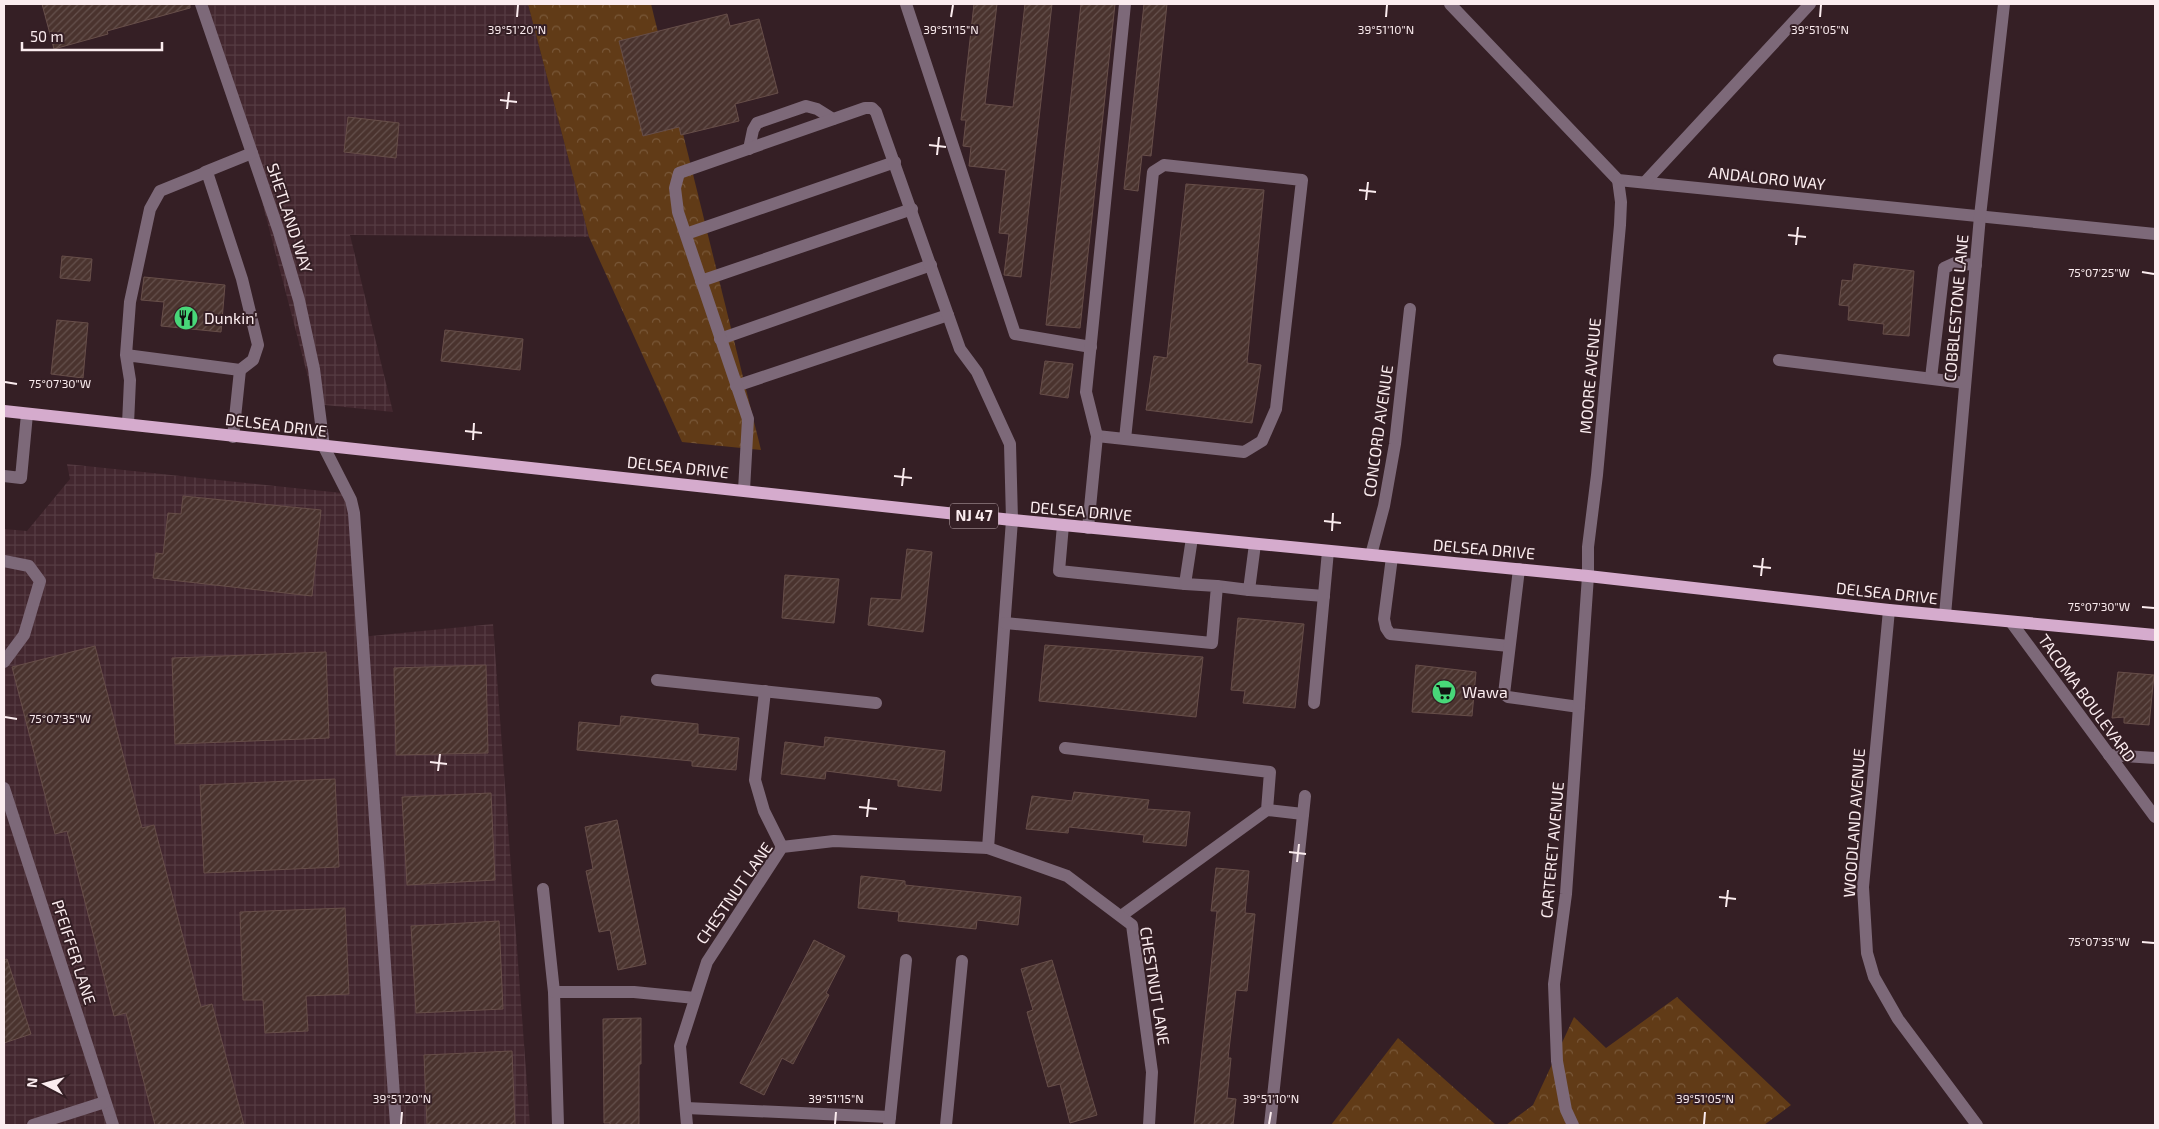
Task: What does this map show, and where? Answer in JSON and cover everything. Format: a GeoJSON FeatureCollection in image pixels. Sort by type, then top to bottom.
{"type":"FeatureCollection","features":[{"type":"Feature","properties":{"kind":"main road","name":"DELSEA DRIVE"},"geometry":{"type":"LineString","coordinates":[[4,412],[1088,528],[1519,569],[1889,610],[2155,635]]}},
{"type":"Feature","properties":{"kind":"street","name":"SHETLAND WAY"},"geometry":{"type":"LineString","coordinates":[[201,4],[279,232],[305,323],[314,369],[324,447],[351,500],[354,513],[396,1125]]}},
{"type":"Feature","properties":{"kind":"street"},"geometry":{"type":"LineString","coordinates":[[906,4],[1015,334],[1091,347]]}},
{"type":"Feature","properties":{"kind":"street"},"geometry":{"type":"LineString","coordinates":[[1088,528],[1097,436],[1086,392],[1126,4]]}},
{"type":"Feature","properties":{"kind":"street"},"geometry":{"type":"LineString","coordinates":[[1450,4],[1618,180]]}},
{"type":"Feature","properties":{"kind":"street"},"geometry":{"type":"LineString","coordinates":[[1646,181],[1810,4]]}},
{"type":"Feature","properties":{"kind":"street","name":"COBBLESTONE LANE"},"geometry":{"type":"LineString","coordinates":[[1945,615],[1980,216],[2004,4]]}},
{"type":"Feature","properties":{"kind":"street"},"geometry":{"type":"LineString","coordinates":[[749,149],[753,130],[758,123],[806,106],[817,109],[833,119]]}},
{"type":"Feature","properties":{"kind":"street"},"geometry":{"type":"LineString","coordinates":[[744,490],[748,419],[678,212],[675,188],[679,173],[865,108],[872,108],[876,112],[895,162],[960,349],[977,372],[1010,444],[1012,520],[988,848]]}},
{"type":"Feature","properties":{"kind":"street"},"geometry":{"type":"LineString","coordinates":[[128,424],[130,380],[126,355],[130,302],[150,209],[160,190],[252,153]]}},
{"type":"Feature","properties":{"kind":"street"},"geometry":{"type":"LineString","coordinates":[[686,234],[895,162]]}},
{"type":"Feature","properties":{"kind":"street"},"geometry":{"type":"LineString","coordinates":[[1097,436],[1244,452],[1262,441],[1276,409],[1302,180],[1164,165],[1153,172],[1125,439]]}},
{"type":"Feature","properties":{"kind":"street"},"geometry":{"type":"LineString","coordinates":[[126,355],[240,370],[253,360],[258,345],[242,279],[205,172]]}},
{"type":"Feature","properties":{"kind":"street","name":"ANDALORO WAY"},"geometry":{"type":"LineString","coordinates":[[1618,180],[1646,181],[2155,234]]}},
{"type":"Feature","properties":{"kind":"street","name":"MOORE AVENUE"},"geometry":{"type":"LineString","coordinates":[[1588,576],[1588,547],[1597,475],[1620,224],[1621,202],[1618,180]]}},
{"type":"Feature","properties":{"kind":"street"},"geometry":{"type":"LineString","coordinates":[[702,281],[912,209]]}},
{"type":"Feature","properties":{"kind":"street"},"geometry":{"type":"LineString","coordinates":[[1931,378],[1944,268],[1955,263],[1976,264]]}},
{"type":"Feature","properties":{"kind":"street"},"geometry":{"type":"LineString","coordinates":[[720,339],[931,265]]}},
{"type":"Feature","properties":{"kind":"street","name":"CONCORD AVENUE"},"geometry":{"type":"LineString","coordinates":[[1371,555],[1384,506],[1395,444],[1410,309]]}},
{"type":"Feature","properties":{"kind":"street"},"geometry":{"type":"LineString","coordinates":[[736,386],[948,315]]}},
{"type":"Feature","properties":{"kind":"street"},"geometry":{"type":"LineString","coordinates":[[1779,360],[1965,383]]}},
{"type":"Feature","properties":{"kind":"street"},"geometry":{"type":"LineString","coordinates":[[233,437],[240,370]]}},
{"type":"Feature","properties":{"kind":"street"},"geometry":{"type":"LineString","coordinates":[[4,476],[21,478],[28,414]]}},
{"type":"Feature","properties":{"kind":"street"},"geometry":{"type":"LineString","coordinates":[[1063,525],[1059,571],[1324,596]]}},
{"type":"Feature","properties":{"kind":"street"},"geometry":{"type":"LineString","coordinates":[[1185,584],[1192,538]]}},
{"type":"Feature","properties":{"kind":"street"},"geometry":{"type":"LineString","coordinates":[[1249,590],[1255,544]]}},
{"type":"Feature","properties":{"kind":"street"},"geometry":{"type":"LineString","coordinates":[[1314,703],[1328,551]]}},
{"type":"Feature","properties":{"kind":"street"},"geometry":{"type":"LineString","coordinates":[[1392,557],[1384,619],[1390,634],[1509,646]]}},
{"type":"Feature","properties":{"kind":"street"},"geometry":{"type":"LineString","coordinates":[[4,561],[29,566],[40,581],[24,635],[4,662]]}},
{"type":"Feature","properties":{"kind":"street"},"geometry":{"type":"LineString","coordinates":[[1519,569],[1504,694],[1508,697],[1579,707]]}},
{"type":"Feature","properties":{"kind":"street","name":"CARTERET AVENUE"},"geometry":{"type":"LineString","coordinates":[[1573,1125],[1566,1110],[1558,1061],[1554,984],[1566,894],[1588,576]]}},
{"type":"Feature","properties":{"kind":"street"},"geometry":{"type":"LineString","coordinates":[[1005,623],[1212,643],[1217,586]]}},
{"type":"Feature","properties":{"kind":"street","name":"WOODLAND AVENUE"},"geometry":{"type":"LineString","coordinates":[[1889,610],[1864,887],[1868,953],[1874,977],[1889,1004],[1977,1125]]}},
{"type":"Feature","properties":{"kind":"street","name":"TACOMA BOULEVARD"},"geometry":{"type":"LineString","coordinates":[[2011,622],[2155,817]]}},
{"type":"Feature","properties":{"kind":"street"},"geometry":{"type":"LineString","coordinates":[[657,680],[876,703]]}},
{"type":"Feature","properties":{"kind":"street"},"geometry":{"type":"LineString","coordinates":[[765,691],[755,780],[764,812],[782,847]]}},
{"type":"Feature","properties":{"kind":"street"},"geometry":{"type":"LineString","coordinates":[[1065,748],[1270,772],[1267,810]]}},
{"type":"Feature","properties":{"kind":"street"},"geometry":{"type":"LineString","coordinates":[[2109,755],[2155,758]]}},
{"type":"Feature","properties":{"kind":"street","name":"PFEIFFER LANE"},"geometry":{"type":"LineString","coordinates":[[4,788],[113,1125]]}},
{"type":"Feature","properties":{"kind":"street"},"geometry":{"type":"LineString","coordinates":[[1270,1125],[1305,796]]}},
{"type":"Feature","properties":{"kind":"street"},"geometry":{"type":"LineString","coordinates":[[1121,916],[1267,810],[1303,814]]}},
{"type":"Feature","properties":{"kind":"street","name":"CHESTNUT LANE"},"geometry":{"type":"LineString","coordinates":[[687,1125],[680,1046],[706,962],[782,847],[834,842],[988,848],[1067,876],[1132,925],[1152,1072],[1149,1125]]}},
{"type":"Feature","properties":{"kind":"street"},"geometry":{"type":"LineString","coordinates":[[543,889],[554,992],[558,1125]]}},
{"type":"Feature","properties":{"kind":"street"},"geometry":{"type":"LineString","coordinates":[[686,1108],[889,1121],[906,960]]}},
{"type":"Feature","properties":{"kind":"street"},"geometry":{"type":"LineString","coordinates":[[946,1125],[962,961]]}},
{"type":"Feature","properties":{"kind":"street"},"geometry":{"type":"LineString","coordinates":[[554,992],[634,992],[695,998]]}},
{"type":"Feature","properties":{"kind":"street"},"geometry":{"type":"LineString","coordinates":[[33,1125],[105,1102]]}},
{"type":"Feature","properties":{"kind":"shaded area"},"geometry":{"type":"Polygon","coordinates":[[[201,4],[528,4],[589,237],[350,235],[393,412],[315,404],[221,45],[201,4]]]}},
{"type":"Feature","properties":{"kind":"shaded area"},"geometry":{"type":"Polygon","coordinates":[[[67,464],[351,494],[361,637],[493,624],[530,1125],[4,1125],[4,529],[27,531],[70,479],[67,464]]]}},
{"type":"Feature","properties":{"kind":"green space"},"geometry":{"type":"Polygon","coordinates":[[[528,4],[651,4],[761,450],[682,442],[589,237],[528,4]]]}},
{"type":"Feature","properties":{"kind":"green space"},"geometry":{"type":"Polygon","coordinates":[[[1677,997],[1791,1105],[1764,1125],[1506,1125],[1533,1105],[1574,1017],[1606,1048],[1677,997]]]}},
{"type":"Feature","properties":{"kind":"green space"},"geometry":{"type":"Polygon","coordinates":[[[1398,1038],[1496,1125],[1331,1125],[1398,1038]]]}},
{"type":"Feature","properties":{"kind":"building"},"geometry":{"type":"Polygon","coordinates":[[[42,4],[190,4],[190,8],[107,31],[108,34],[54,49],[42,4]]]}},
{"type":"Feature","properties":{"kind":"building"},"geometry":{"type":"Polygon","coordinates":[[[974,4],[997,4],[985,104],[1013,107],[1025,4],[1052,4],[1021,277],[1004,275],[1009,234],[999,233],[1006,170],[969,166],[971,147],[963,146],[966,120],[961,120],[974,4]]]}},
{"type":"Feature","properties":{"kind":"building"},"geometry":{"type":"Polygon","coordinates":[[[1081,4],[1115,4],[1080,328],[1046,325],[1081,4]]]}},
{"type":"Feature","properties":{"kind":"building"},"geometry":{"type":"Polygon","coordinates":[[[1144,4],[1167,4],[1151,156],[1142,155],[1138,191],[1124,189],[1144,4]]]}},
{"type":"Feature","properties":{"kind":"building"},"geometry":{"type":"Polygon","coordinates":[[[727,14],[730,26],[759,19],[778,93],[735,104],[739,121],[681,135],[679,127],[643,136],[619,41],[727,14]]]}},
{"type":"Feature","properties":{"kind":"building"},"geometry":{"type":"Polygon","coordinates":[[[348,117],[399,123],[396,158],[344,152],[348,117]]]}},
{"type":"Feature","properties":{"kind":"building"},"geometry":{"type":"Polygon","coordinates":[[[1186,184],[1264,190],[1247,363],[1261,365],[1252,423],[1146,410],[1154,356],[1167,358],[1186,184]]]}},
{"type":"Feature","properties":{"kind":"building"},"geometry":{"type":"Polygon","coordinates":[[[62,256],[92,259],[90,281],[60,278],[62,256]]]}},
{"type":"Feature","properties":{"kind":"building"},"geometry":{"type":"Polygon","coordinates":[[[1854,264],[1914,271],[1909,336],[1883,334],[1884,324],[1848,320],[1849,306],[1839,305],[1842,280],[1852,281],[1854,264]]]}},
{"type":"Feature","properties":{"kind":"building"},"geometry":{"type":"Polygon","coordinates":[[[144,277],[225,285],[221,332],[161,326],[164,302],[141,300],[144,277]]]}},
{"type":"Feature","properties":{"kind":"building"},"geometry":{"type":"Polygon","coordinates":[[[57,320],[88,323],[83,378],[51,374],[57,320]]]}},
{"type":"Feature","properties":{"kind":"building"},"geometry":{"type":"Polygon","coordinates":[[[445,330],[523,339],[520,370],[441,361],[445,330]]]}},
{"type":"Feature","properties":{"kind":"building"},"geometry":{"type":"Polygon","coordinates":[[[1045,361],[1073,364],[1068,398],[1040,394],[1045,361]]]}},
{"type":"Feature","properties":{"kind":"building"},"geometry":{"type":"Polygon","coordinates":[[[183,496],[321,510],[312,596],[153,578],[156,553],[163,554],[168,513],[181,514],[183,496]]]}},
{"type":"Feature","properties":{"kind":"building"},"geometry":{"type":"Polygon","coordinates":[[[907,549],[932,552],[923,632],[868,625],[871,598],[901,600],[907,549]]]}},
{"type":"Feature","properties":{"kind":"building"},"geometry":{"type":"Polygon","coordinates":[[[785,575],[839,579],[834,623],[782,618],[785,575]]]}},
{"type":"Feature","properties":{"kind":"building"},"geometry":{"type":"Polygon","coordinates":[[[1238,618],[1304,624],[1295,708],[1243,703],[1245,691],[1231,690],[1238,618]]]}},
{"type":"Feature","properties":{"kind":"building"},"geometry":{"type":"Polygon","coordinates":[[[1045,645],[1203,657],[1196,717],[1039,701],[1045,645]]]}},
{"type":"Feature","properties":{"kind":"building"},"geometry":{"type":"Polygon","coordinates":[[[95,646],[142,828],[154,825],[201,1007],[212,1004],[244,1125],[155,1125],[126,1013],[114,1016],[67,831],[55,834],[12,667],[95,646]]]}},
{"type":"Feature","properties":{"kind":"building"},"geometry":{"type":"Polygon","coordinates":[[[326,652],[329,738],[175,744],[172,658],[326,652]]]}},
{"type":"Feature","properties":{"kind":"building"},"geometry":{"type":"Polygon","coordinates":[[[486,665],[488,753],[396,755],[394,668],[486,665]]]}},
{"type":"Feature","properties":{"kind":"building","name":"Wawa"},"geometry":{"type":"Polygon","coordinates":[[[1416,665],[1476,672],[1472,716],[1412,712],[1416,665]]]}},
{"type":"Feature","properties":{"kind":"building"},"geometry":{"type":"Polygon","coordinates":[[[2118,672],[2154,675],[2149,725],[2124,723],[2124,717],[2112,718],[2118,672]]]}},
{"type":"Feature","properties":{"kind":"building"},"geometry":{"type":"Polygon","coordinates":[[[621,716],[698,724],[698,734],[739,738],[736,770],[692,766],[692,761],[577,750],[579,722],[620,726],[621,716]]]}},
{"type":"Feature","properties":{"kind":"building"},"geometry":{"type":"Polygon","coordinates":[[[825,737],[945,751],[941,791],[898,786],[898,780],[826,771],[825,779],[781,774],[785,742],[824,747],[825,737]]]}},
{"type":"Feature","properties":{"kind":"building"},"geometry":{"type":"Polygon","coordinates":[[[335,779],[339,867],[204,873],[200,785],[335,779]]]}},
{"type":"Feature","properties":{"kind":"building"},"geometry":{"type":"Polygon","coordinates":[[[1074,792],[1149,800],[1147,809],[1190,812],[1186,846],[1143,842],[1144,835],[1069,827],[1068,833],[1026,829],[1032,796],[1072,801],[1074,792]]]}},
{"type":"Feature","properties":{"kind":"building"},"geometry":{"type":"Polygon","coordinates":[[[491,793],[495,880],[407,885],[402,797],[491,793]]]}},
{"type":"Feature","properties":{"kind":"building"},"geometry":{"type":"Polygon","coordinates":[[[617,820],[646,964],[618,970],[610,930],[599,932],[586,871],[593,869],[585,827],[617,820]]]}},
{"type":"Feature","properties":{"kind":"building"},"geometry":{"type":"Polygon","coordinates":[[[1216,868],[1249,871],[1245,913],[1255,914],[1247,991],[1236,990],[1228,1058],[1231,1058],[1227,1098],[1236,1099],[1233,1125],[1194,1125],[1217,911],[1211,911],[1216,868]]]}},
{"type":"Feature","properties":{"kind":"building"},"geometry":{"type":"Polygon","coordinates":[[[861,876],[905,881],[905,885],[1021,897],[1018,925],[977,920],[976,929],[898,921],[899,912],[858,908],[861,876]]]}},
{"type":"Feature","properties":{"kind":"building"},"geometry":{"type":"Polygon","coordinates":[[[345,908],[349,994],[306,996],[308,1031],[265,1033],[263,1000],[243,1000],[240,912],[345,908]]]}},
{"type":"Feature","properties":{"kind":"building"},"geometry":{"type":"Polygon","coordinates":[[[499,921],[503,1009],[416,1013],[411,926],[499,921]]]}},
{"type":"Feature","properties":{"kind":"building"},"geometry":{"type":"Polygon","coordinates":[[[814,940],[845,956],[826,993],[829,995],[793,1064],[782,1058],[764,1095],[740,1083],[814,940]]]}},
{"type":"Feature","properties":{"kind":"building"},"geometry":{"type":"Polygon","coordinates":[[[7,959],[31,1034],[4,1043],[4,960],[7,959]]]}},
{"type":"Feature","properties":{"kind":"building"},"geometry":{"type":"Polygon","coordinates":[[[1052,960],[1097,1115],[1070,1123],[1060,1084],[1048,1087],[1027,1012],[1033,1010],[1021,969],[1052,960]]]}},
{"type":"Feature","properties":{"kind":"building"},"geometry":{"type":"Polygon","coordinates":[[[641,1018],[639,1125],[610,1125],[610,1123],[604,1123],[603,1019],[641,1018]]]}},
{"type":"Feature","properties":{"kind":"building"},"geometry":{"type":"Polygon","coordinates":[[[512,1051],[515,1125],[427,1125],[424,1055],[512,1051]]]}},
{"type":"Feature","properties":{"kind":"place","name":"Dunkin'"},"geometry":{"type":"Point","coordinates":[186,318]}},
{"type":"Feature","properties":{"kind":"place","name":"Wawa"},"geometry":{"type":"Point","coordinates":[1444,692]}}]}
